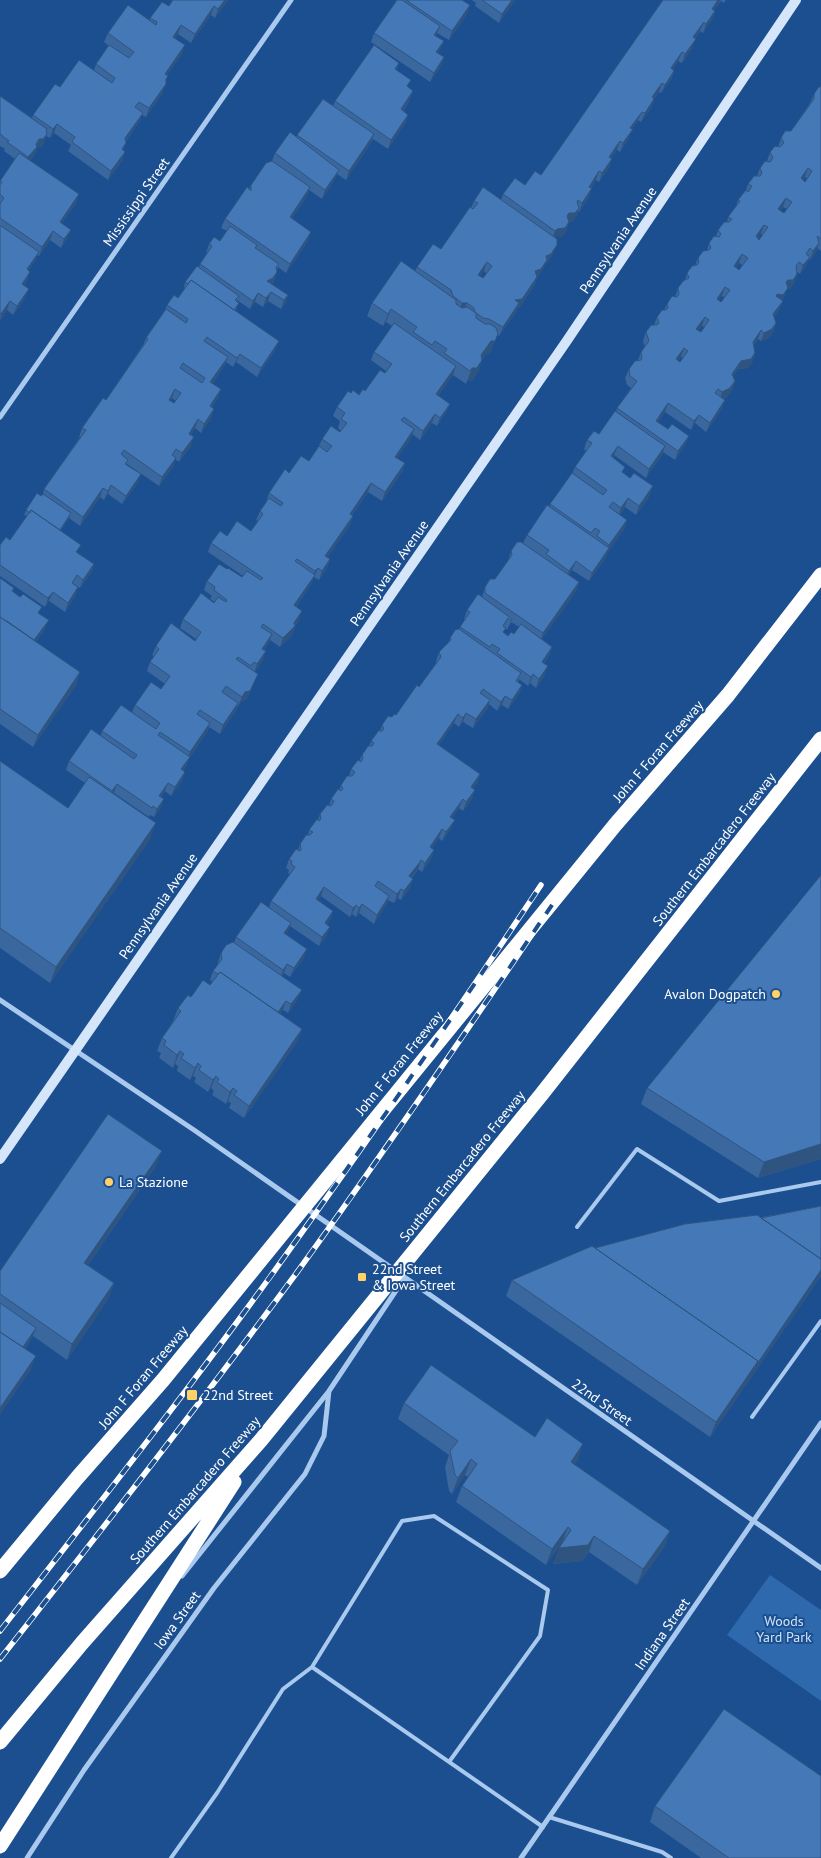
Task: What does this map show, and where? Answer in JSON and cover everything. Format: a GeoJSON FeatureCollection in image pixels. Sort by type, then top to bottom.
{"type":"FeatureCollection","features":[{"type":"Feature","properties":{"kind":"highway","name":"John F Foran Freeway"},"geometry":{"type":"LineString","coordinates":[[0,1571],[77,1478],[163,1380],[615,825],[728,695],[821,575]]}},
{"type":"Feature","properties":{"kind":"highway","name":"Southern Embarcadero Freeway"},"geometry":{"type":"LineString","coordinates":[[0,1742],[82,1643],[261,1440],[541,1095],[816,745]]}},
{"type":"Feature","properties":{"kind":"highway"},"geometry":{"type":"LineString","coordinates":[[0,1846],[261,1440]]}},
{"type":"Feature","properties":{"kind":"main road","name":"Pennsylvania Avenue"},"geometry":{"type":"LineString","coordinates":[[0,1159],[566,342],[796,0]]}},
{"type":"Feature","properties":{"kind":"street","name":"Mississippi Street"},"geometry":{"type":"LineString","coordinates":[[0,417],[290,0]]}},
{"type":"Feature","properties":{"kind":"street","name":"22nd Street"},"geometry":{"type":"LineString","coordinates":[[0,1000],[247,1167],[821,1568]]}},
{"type":"Feature","properties":{"kind":"street","name":"Iowa Street"},"geometry":{"type":"LineString","coordinates":[[178,1582],[328,1391],[405,1277]]}},
{"type":"Feature","properties":{"kind":"street","name":"Iowa Street"},"geometry":{"type":"LineString","coordinates":[[27,1858],[84,1770],[214,1588],[305,1474],[324,1436],[328,1391]]}},
{"type":"Feature","properties":{"kind":"street","name":"Indiana Street"},"geometry":{"type":"LineString","coordinates":[[521,1858],[821,1423]]}},
{"type":"Feature","properties":{"kind":"street","name":"Iowa Street"},"geometry":{"type":"LineString","coordinates":[[0,1837],[57,1752],[172,1591]]}},
{"type":"Feature","properties":{"kind":"lane"},"geometry":{"type":"LineString","coordinates":[[577,1227],[637,1149],[719,1202],[821,1182]]}},
{"type":"Feature","properties":{"kind":"lane"},"geometry":{"type":"LineString","coordinates":[[752,1417],[821,1321]]}},
{"type":"Feature","properties":{"kind":"lane"},"geometry":{"type":"LineString","coordinates":[[171,1858],[217,1793],[283,1690],[312,1668],[402,1520],[434,1516],[548,1590],[540,1636],[449,1762]]}},
{"type":"Feature","properties":{"kind":"lane"},"geometry":{"type":"LineString","coordinates":[[312,1668],[543,1827]]}},
{"type":"Feature","properties":{"kind":"lane"},"geometry":{"type":"LineString","coordinates":[[549,1818],[662,1852],[672,1858]]}},
{"type":"Feature","properties":{"kind":"green space","name":"Woods Yard Park"},"geometry":{"type":"Polygon","coordinates":[[[770,1575],[821,1610],[821,1701],[727,1635],[770,1575]]]}},
{"type":"Feature","properties":{"kind":"building"},"geometry":{"type":"Polygon","coordinates":[[[173,0],[225,0],[218,9],[214,6],[195,34],[181,25],[173,37],[185,45],[165,74],[168,76],[166,84],[149,108],[139,102],[135,107],[143,113],[125,138],[126,143],[122,149],[125,152],[111,171],[72,142],[75,137],[57,124],[53,129],[33,115],[55,84],[60,87],[79,60],[112,83],[115,78],[96,64],[109,45],[129,58],[134,52],[108,33],[128,5],[156,25],[157,22],[150,18],[162,2],[169,6],[173,0]]]}},
{"type":"Feature","properties":{"kind":"building"},"geometry":{"type":"Polygon","coordinates":[[[397,0],[402,0],[440,26],[434,35],[444,41],[436,52],[444,57],[434,73],[374,33],[397,0]]]}},
{"type":"Feature","properties":{"kind":"building"},"geometry":{"type":"Polygon","coordinates":[[[406,0],[462,0],[470,5],[452,31],[406,0]]]}},
{"type":"Feature","properties":{"kind":"building"},"geometry":{"type":"Polygon","coordinates":[[[482,0],[512,0],[502,14],[482,0]]]}},
{"type":"Feature","properties":{"kind":"building"},"geometry":{"type":"Polygon","coordinates":[[[663,0],[718,0],[712,9],[715,11],[706,24],[704,22],[693,37],[696,39],[685,54],[682,52],[671,68],[674,71],[665,85],[662,83],[652,97],[654,99],[645,113],[642,112],[630,128],[633,129],[623,143],[620,141],[609,157],[612,159],[602,173],[599,171],[589,187],[592,188],[582,203],[578,200],[579,208],[575,213],[569,213],[567,216],[569,222],[565,228],[555,231],[503,194],[515,178],[525,185],[535,171],[541,175],[663,0]]]}},
{"type":"Feature","properties":{"kind":"building"},"geometry":{"type":"Polygon","coordinates":[[[374,45],[399,63],[395,69],[411,80],[407,86],[413,91],[401,109],[408,115],[391,140],[335,101],[374,45]]]}},
{"type":"Feature","properties":{"kind":"building"},"geometry":{"type":"Polygon","coordinates":[[[821,86],[821,239],[817,236],[819,243],[813,251],[810,248],[806,254],[810,257],[803,265],[799,262],[796,266],[797,274],[793,280],[786,282],[788,288],[783,295],[777,294],[776,296],[783,301],[773,314],[776,323],[772,329],[764,333],[761,330],[753,342],[755,353],[751,359],[741,361],[732,374],[735,381],[730,388],[722,392],[718,389],[715,393],[725,400],[710,423],[699,415],[694,421],[668,403],[656,421],[668,429],[672,424],[689,436],[678,451],[617,408],[637,381],[630,376],[629,369],[635,361],[642,358],[641,352],[649,341],[646,332],[651,325],[659,323],[657,317],[662,310],[668,308],[667,304],[672,296],[677,297],[679,294],[678,288],[683,281],[689,278],[687,273],[692,266],[697,265],[699,262],[698,258],[703,251],[711,248],[709,243],[714,236],[719,237],[721,234],[718,230],[724,222],[729,222],[732,219],[728,217],[740,201],[738,200],[752,186],[748,184],[754,176],[760,176],[762,173],[760,168],[765,161],[770,162],[773,158],[770,152],[775,146],[780,147],[784,143],[781,138],[785,131],[791,131],[814,99],[814,94],[821,86]],[[808,168],[801,178],[805,182],[812,171],[808,168]],[[786,198],[778,209],[784,213],[792,202],[786,198]],[[764,225],[756,236],[759,240],[768,227],[764,225]],[[742,254],[734,266],[739,270],[748,258],[742,254]],[[725,287],[717,299],[721,302],[730,290],[725,287]],[[705,317],[696,329],[701,332],[709,320],[705,317]],[[684,348],[676,359],[680,362],[688,351],[684,348]]]}},
{"type":"Feature","properties":{"kind":"building"},"geometry":{"type":"Polygon","coordinates":[[[0,96],[47,129],[47,134],[43,139],[39,139],[36,144],[37,147],[28,157],[7,142],[9,141],[0,134],[0,96]]]}},
{"type":"Feature","properties":{"kind":"building"},"geometry":{"type":"Polygon","coordinates":[[[323,99],[374,134],[349,171],[297,135],[323,99]]]}},
{"type":"Feature","properties":{"kind":"building"},"geometry":{"type":"Polygon","coordinates":[[[290,132],[339,170],[325,190],[275,153],[290,132]]]}},
{"type":"Feature","properties":{"kind":"building"},"geometry":{"type":"Polygon","coordinates":[[[19,153],[79,194],[60,222],[71,230],[64,239],[53,231],[42,247],[0,218],[0,204],[4,198],[0,194],[2,182],[0,181],[19,153]]]}},
{"type":"Feature","properties":{"kind":"building"},"geometry":{"type":"Polygon","coordinates":[[[272,161],[310,187],[290,217],[311,232],[290,264],[225,219],[247,187],[251,191],[251,185],[266,163],[272,161]]]}},
{"type":"Feature","properties":{"kind":"building"},"geometry":{"type":"Polygon","coordinates":[[[483,187],[557,239],[557,245],[551,254],[546,256],[547,260],[541,269],[535,271],[537,277],[522,299],[515,300],[519,303],[503,327],[489,319],[483,318],[475,312],[474,308],[467,303],[462,303],[453,296],[451,290],[417,267],[433,244],[441,249],[470,207],[473,209],[478,203],[474,201],[483,187]],[[487,262],[478,275],[483,278],[492,266],[487,262]]]}},
{"type":"Feature","properties":{"kind":"building"},"geometry":{"type":"Polygon","coordinates":[[[230,226],[257,245],[255,248],[279,264],[276,267],[277,272],[273,278],[267,281],[288,295],[284,300],[271,292],[266,298],[258,293],[253,301],[200,264],[212,246],[209,244],[214,237],[220,241],[230,226]]]}},
{"type":"Feature","properties":{"kind":"building"},"geometry":{"type":"Polygon","coordinates":[[[0,227],[39,252],[27,269],[30,272],[22,284],[29,289],[17,306],[10,301],[1,314],[0,227]]]}},
{"type":"Feature","properties":{"kind":"building"},"geometry":{"type":"Polygon","coordinates":[[[401,261],[456,300],[456,304],[462,308],[467,307],[476,313],[476,318],[496,328],[498,334],[495,341],[491,341],[481,355],[482,360],[477,368],[472,368],[470,371],[444,353],[447,349],[435,341],[432,345],[413,332],[417,327],[391,309],[388,314],[372,303],[401,261]]]}},
{"type":"Feature","properties":{"kind":"building"},"geometry":{"type":"Polygon","coordinates":[[[197,266],[239,296],[235,300],[239,303],[234,310],[191,280],[188,284],[185,282],[197,266]]]}},
{"type":"Feature","properties":{"kind":"building"},"geometry":{"type":"Polygon","coordinates":[[[191,280],[279,341],[261,368],[240,354],[237,358],[207,337],[204,341],[228,357],[210,382],[221,389],[210,406],[214,409],[204,424],[198,419],[189,434],[194,437],[182,453],[176,449],[172,455],[176,458],[162,477],[124,450],[121,454],[128,460],[125,464],[141,474],[126,496],[111,485],[108,491],[103,488],[83,517],[44,489],[86,430],[82,428],[103,398],[106,400],[166,309],[186,323],[188,319],[167,305],[174,295],[178,298],[191,280]],[[183,363],[180,368],[202,383],[205,378],[183,363]],[[175,389],[169,400],[174,403],[181,393],[175,389]]]}},
{"type":"Feature","properties":{"kind":"building"},"geometry":{"type":"Polygon","coordinates":[[[394,323],[456,366],[436,394],[450,404],[440,418],[435,414],[423,431],[404,417],[401,420],[414,429],[395,457],[405,463],[385,492],[371,483],[350,514],[353,516],[325,556],[330,559],[322,571],[318,568],[315,571],[297,559],[295,561],[315,575],[294,605],[302,611],[294,623],[295,626],[283,638],[263,624],[261,627],[272,634],[262,649],[266,651],[257,664],[254,662],[251,666],[238,657],[236,659],[258,674],[250,691],[245,692],[242,697],[226,686],[222,692],[238,703],[223,725],[200,710],[197,714],[210,723],[190,752],[160,732],[158,735],[190,757],[181,769],[185,772],[175,787],[168,783],[159,796],[164,799],[157,809],[153,806],[152,808],[117,784],[112,791],[69,761],[91,729],[134,759],[137,755],[102,731],[121,705],[156,729],[160,723],[135,705],[151,682],[161,689],[170,676],[150,662],[159,649],[156,646],[171,623],[195,641],[201,632],[183,619],[201,593],[214,603],[218,597],[226,602],[227,600],[214,590],[215,587],[207,581],[219,564],[242,577],[247,571],[261,580],[263,578],[211,543],[220,531],[227,536],[237,521],[251,531],[263,514],[260,511],[269,498],[281,506],[283,503],[269,493],[285,469],[289,473],[301,456],[309,461],[319,446],[327,452],[332,446],[322,439],[331,426],[340,432],[347,423],[341,419],[345,413],[337,407],[348,391],[351,393],[353,390],[359,395],[363,389],[365,391],[380,370],[385,373],[392,364],[374,352],[394,323]]]}},
{"type":"Feature","properties":{"kind":"building"},"geometry":{"type":"Polygon","coordinates":[[[615,411],[665,446],[649,469],[618,446],[611,456],[625,467],[622,472],[630,478],[634,473],[653,486],[639,506],[628,498],[621,508],[613,502],[609,507],[627,520],[609,545],[597,536],[600,531],[595,528],[591,533],[550,504],[572,473],[603,495],[607,490],[575,467],[592,443],[587,440],[594,431],[599,434],[615,411]]]}},
{"type":"Feature","properties":{"kind":"building"},"geometry":{"type":"Polygon","coordinates":[[[37,493],[41,496],[43,494],[71,513],[60,530],[31,510],[30,513],[26,510],[37,493]]]}},
{"type":"Feature","properties":{"kind":"building"},"geometry":{"type":"Polygon","coordinates":[[[547,505],[609,548],[592,573],[576,561],[569,571],[546,554],[549,550],[527,535],[547,505]]]}},
{"type":"Feature","properties":{"kind":"building"},"geometry":{"type":"Polygon","coordinates":[[[31,510],[81,545],[76,552],[94,564],[83,580],[77,575],[72,583],[78,587],[68,603],[53,592],[48,598],[0,565],[0,545],[6,537],[10,540],[31,510]]]}},
{"type":"Feature","properties":{"kind":"building"},"geometry":{"type":"Polygon","coordinates":[[[517,542],[521,542],[579,582],[543,633],[485,593],[485,587],[490,579],[495,579],[512,555],[511,551],[517,542]]]}},
{"type":"Feature","properties":{"kind":"building"},"geometry":{"type":"Polygon","coordinates":[[[0,578],[14,588],[12,591],[20,597],[23,594],[42,607],[38,613],[49,620],[34,640],[0,617],[0,578]]]}},
{"type":"Feature","properties":{"kind":"building"},"geometry":{"type":"Polygon","coordinates":[[[478,594],[512,619],[511,621],[508,618],[503,626],[506,628],[503,632],[508,636],[511,632],[514,634],[521,624],[552,647],[542,662],[548,666],[539,679],[533,674],[531,677],[497,653],[500,649],[492,644],[490,647],[460,627],[470,612],[467,610],[478,594]]]}},
{"type":"Feature","properties":{"kind":"building"},"geometry":{"type":"Polygon","coordinates":[[[0,617],[80,672],[38,735],[0,709],[0,617]]]}},
{"type":"Feature","properties":{"kind":"building"},"geometry":{"type":"Polygon","coordinates":[[[459,629],[521,673],[516,681],[522,685],[512,700],[505,696],[501,702],[483,689],[480,693],[490,700],[476,719],[466,713],[463,718],[458,714],[437,744],[480,774],[471,787],[475,790],[466,802],[463,799],[450,817],[455,820],[446,832],[442,829],[430,847],[434,850],[425,863],[421,860],[409,876],[413,879],[404,891],[401,889],[397,894],[378,881],[375,886],[389,896],[377,915],[362,904],[359,908],[356,905],[353,908],[324,887],[316,899],[333,911],[325,923],[330,927],[322,937],[271,901],[295,867],[289,859],[296,849],[300,851],[300,844],[306,835],[310,835],[313,832],[309,830],[317,819],[319,821],[321,819],[320,814],[327,805],[331,806],[334,801],[331,799],[338,789],[341,791],[343,789],[341,785],[347,776],[352,776],[355,772],[351,769],[358,760],[361,762],[362,755],[368,746],[372,746],[374,743],[371,741],[379,730],[381,732],[384,729],[382,725],[388,716],[396,715],[417,685],[419,687],[441,657],[439,652],[451,640],[450,638],[455,630],[459,629]]]}},
{"type":"Feature","properties":{"kind":"building"},"geometry":{"type":"Polygon","coordinates":[[[0,761],[68,808],[89,777],[156,823],[56,967],[0,928],[0,761]]]}},
{"type":"Feature","properties":{"kind":"building","name":"Avalon Dogpatch"},"geometry":{"type":"Polygon","coordinates":[[[821,875],[821,1144],[764,1162],[647,1088],[821,875]]]}},
{"type":"Feature","properties":{"kind":"building"},"geometry":{"type":"Polygon","coordinates":[[[261,902],[291,923],[284,933],[307,949],[294,968],[287,964],[283,970],[236,937],[261,902]]]}},
{"type":"Feature","properties":{"kind":"building"},"geometry":{"type":"Polygon","coordinates":[[[233,942],[302,990],[291,1004],[286,1001],[278,1012],[220,972],[218,974],[213,971],[222,959],[221,953],[226,945],[233,942]]]}},
{"type":"Feature","properties":{"kind":"building"},"geometry":{"type":"Polygon","coordinates":[[[220,972],[302,1029],[249,1106],[234,1095],[237,1091],[233,1088],[230,1092],[217,1082],[219,1079],[216,1076],[213,1080],[199,1070],[201,1066],[198,1063],[195,1068],[181,1058],[184,1054],[180,1051],[177,1055],[164,1045],[166,1041],[162,1038],[181,1011],[178,1008],[188,995],[191,997],[203,980],[210,985],[220,972]]]}},
{"type":"Feature","properties":{"kind":"building"},"geometry":{"type":"Polygon","coordinates":[[[108,1114],[162,1151],[84,1263],[114,1283],[72,1344],[0,1294],[0,1271],[108,1114]]]}},
{"type":"Feature","properties":{"kind":"building"},"geometry":{"type":"Polygon","coordinates":[[[821,1206],[821,1259],[761,1218],[821,1206]]]}},
{"type":"Feature","properties":{"kind":"building"},"geometry":{"type":"Polygon","coordinates":[[[757,1215],[821,1259],[821,1270],[757,1364],[758,1361],[595,1248],[685,1224],[757,1215]]]}},
{"type":"Feature","properties":{"kind":"building"},"geometry":{"type":"Polygon","coordinates":[[[592,1246],[758,1361],[716,1422],[512,1280],[592,1246]]]}},
{"type":"Feature","properties":{"kind":"building"},"geometry":{"type":"Polygon","coordinates":[[[0,1303],[36,1328],[23,1347],[0,1332],[0,1303]]]}},
{"type":"Feature","properties":{"kind":"building"},"geometry":{"type":"Polygon","coordinates":[[[0,1332],[36,1356],[0,1408],[0,1332]]]}},
{"type":"Feature","properties":{"kind":"building"},"geometry":{"type":"Polygon","coordinates":[[[431,1365],[535,1437],[547,1418],[583,1444],[571,1462],[670,1531],[643,1569],[594,1536],[588,1545],[559,1548],[571,1530],[568,1527],[552,1549],[462,1486],[477,1464],[471,1459],[458,1478],[455,1475],[450,1451],[458,1441],[404,1403],[431,1365]]]}},
{"type":"Feature","properties":{"kind":"building"},"geometry":{"type":"Polygon","coordinates":[[[724,1709],[821,1776],[821,1858],[729,1858],[655,1806],[724,1709]]]}},
{"type":"Feature","properties":{"kind":"railway"},"geometry":{"type":"LineString","coordinates":[[0,1631],[170,1411],[270,1277],[475,984],[541,885]]}},
{"type":"Feature","properties":{"kind":"railway"},"geometry":{"type":"LineString","coordinates":[[0,1659],[225,1369],[298,1271],[429,1085],[558,896]]}},
{"type":"Feature","properties":{"kind":"place","name":"Avalon Dogpatch"},"geometry":{"type":"Point","coordinates":[776,994]}},
{"type":"Feature","properties":{"kind":"place","name":"La Stazione"},"geometry":{"type":"Point","coordinates":[109,1182]}},
{"type":"Feature","properties":{"kind":"place","name":"22nd Street & Iowa Street"},"geometry":{"type":"Point","coordinates":[362,1277]}},
{"type":"Feature","properties":{"kind":"place","name":"22nd Street"},"geometry":{"type":"Point","coordinates":[192,1395]}}]}
